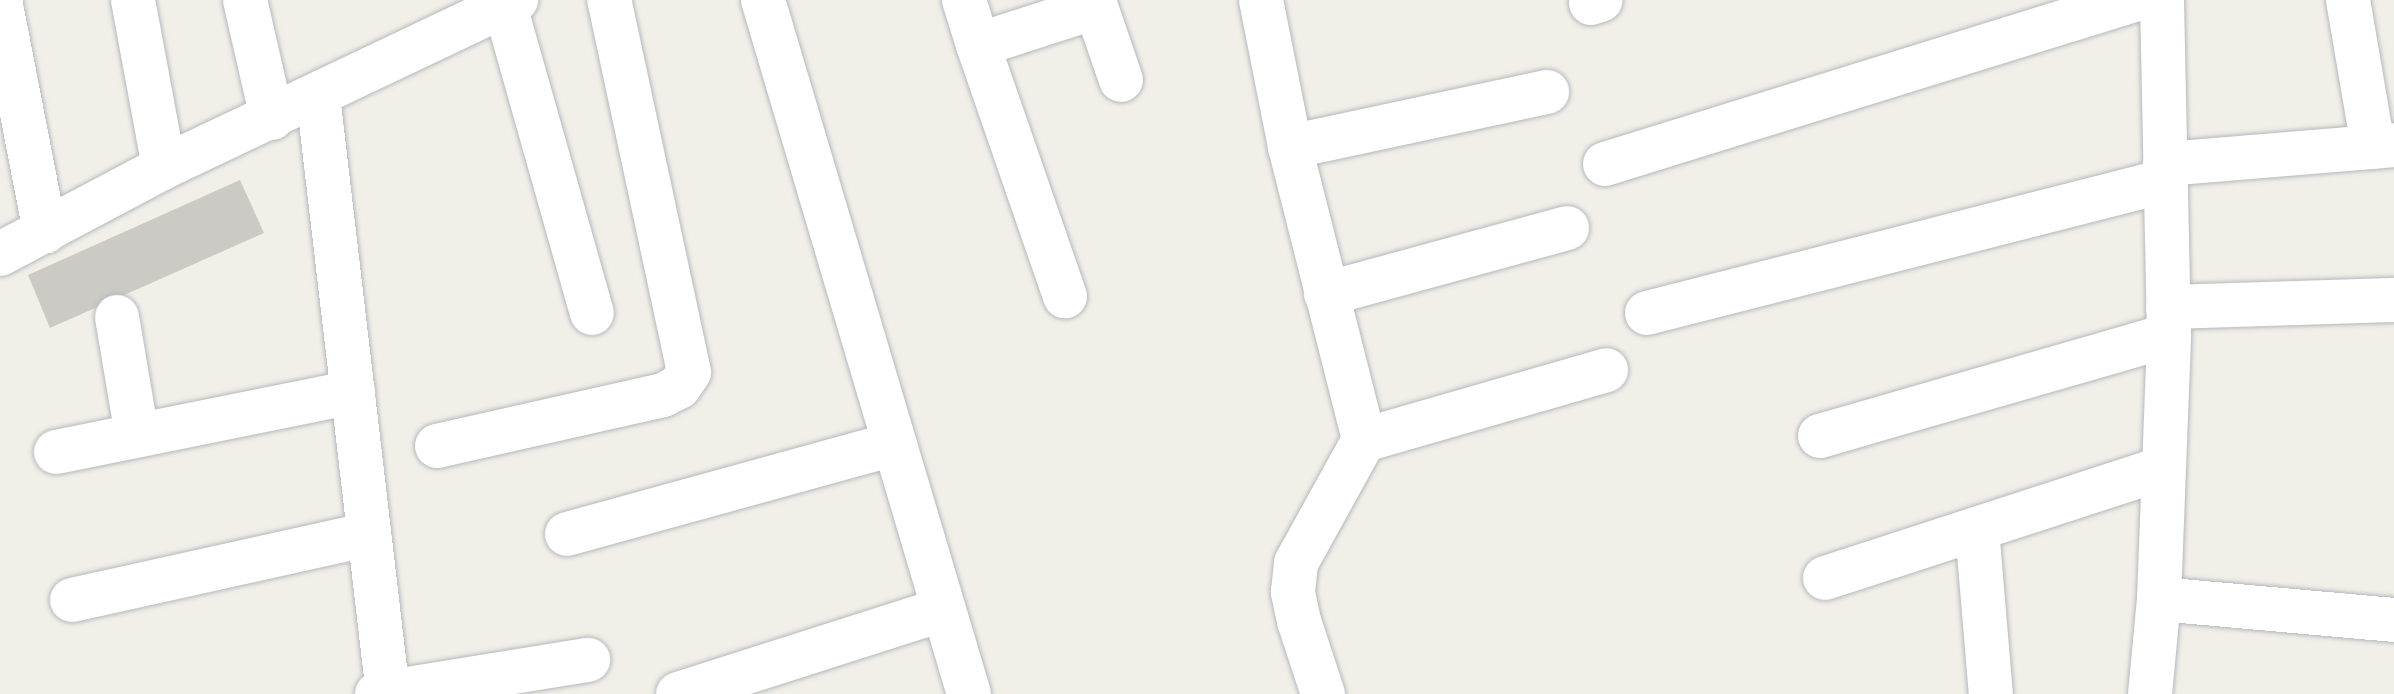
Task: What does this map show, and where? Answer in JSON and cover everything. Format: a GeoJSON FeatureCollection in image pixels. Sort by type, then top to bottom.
{"type":"FeatureCollection","features":[{"type":"Feature","properties":{"kind":"street"},"geometry":{"type":"LineString","coordinates":[[0,0],[45,232]]}},
{"type":"Feature","properties":{"kind":"street"},"geometry":{"type":"LineString","coordinates":[[133,0],[164,167]]}},
{"type":"Feature","properties":{"kind":"street"},"geometry":{"type":"LineString","coordinates":[[245,0],[272,118]]}},
{"type":"Feature","properties":{"kind":"street"},"geometry":{"type":"LineString","coordinates":[[437,446],[663,395],[679,387],[689,372],[609,0]]}},
{"type":"Feature","properties":{"kind":"street"},"geometry":{"type":"LineString","coordinates":[[763,0],[969,694]]}},
{"type":"Feature","properties":{"kind":"street"},"geometry":{"type":"LineString","coordinates":[[964,0],[1065,296]]}},
{"type":"Feature","properties":{"kind":"street"},"geometry":{"type":"LineString","coordinates":[[1261,0],[1290,147],[1364,440],[1296,563],[1293,592],[1299,621],[1323,694]]}},
{"type":"Feature","properties":{"kind":"street"},"geometry":{"type":"LineString","coordinates":[[1605,164],[2134,0]]}},
{"type":"Feature","properties":{"kind":"street"},"geometry":{"type":"LineString","coordinates":[[2150,694],[2159,599],[2168,321],[2162,0]]}},
{"type":"Feature","properties":{"kind":"street"},"geometry":{"type":"LineString","coordinates":[[1647,313],[2165,173],[2384,146],[2348,0]]}},
{"type":"Feature","properties":{"kind":"street"},"geometry":{"type":"LineString","coordinates":[[0,254],[164,167],[510,3],[592,313]]}},
{"type":"Feature","properties":{"kind":"street"},"geometry":{"type":"LineString","coordinates":[[978,45],[1096,7],[1121,80]]}},
{"type":"Feature","properties":{"kind":"street"},"geometry":{"type":"LineString","coordinates":[[1290,147],[1547,92]]}},
{"type":"Feature","properties":{"kind":"street"},"geometry":{"type":"LineString","coordinates":[[318,96],[369,534],[384,693],[588,660]]}},
{"type":"Feature","properties":{"kind":"street"},"geometry":{"type":"LineString","coordinates":[[1326,294],[1567,228]]}},
{"type":"Feature","properties":{"kind":"street"},"geometry":{"type":"LineString","coordinates":[[1820,436],[2168,321],[2394,300]]}},
{"type":"Feature","properties":{"kind":"street"},"geometry":{"type":"LineString","coordinates":[[117,317],[137,435]]}},
{"type":"Feature","properties":{"kind":"street"},"geometry":{"type":"LineString","coordinates":[[1364,440],[1606,370]]}},
{"type":"Feature","properties":{"kind":"street"},"geometry":{"type":"LineString","coordinates":[[56,452],[353,392]]}},
{"type":"Feature","properties":{"kind":"street"},"geometry":{"type":"LineString","coordinates":[[567,534],[893,444]]}},
{"type":"Feature","properties":{"kind":"street"},"geometry":{"type":"LineString","coordinates":[[1825,578],[2161,469]]}},
{"type":"Feature","properties":{"kind":"street"},"geometry":{"type":"LineString","coordinates":[[1977,529],[1991,694]]}},
{"type":"Feature","properties":{"kind":"street"},"geometry":{"type":"LineString","coordinates":[[72,600],[369,534]]}},
{"type":"Feature","properties":{"kind":"street"},"geometry":{"type":"LineString","coordinates":[[2159,599],[2394,620]]}},
{"type":"Feature","properties":{"kind":"street"},"geometry":{"type":"LineString","coordinates":[[678,694],[942,610]]}},
{"type":"Feature","properties":{"kind":"building"},"geometry":{"type":"Polygon","coordinates":[[[240,180],[264,233],[50,328],[28,275],[240,180]]]}}]}
